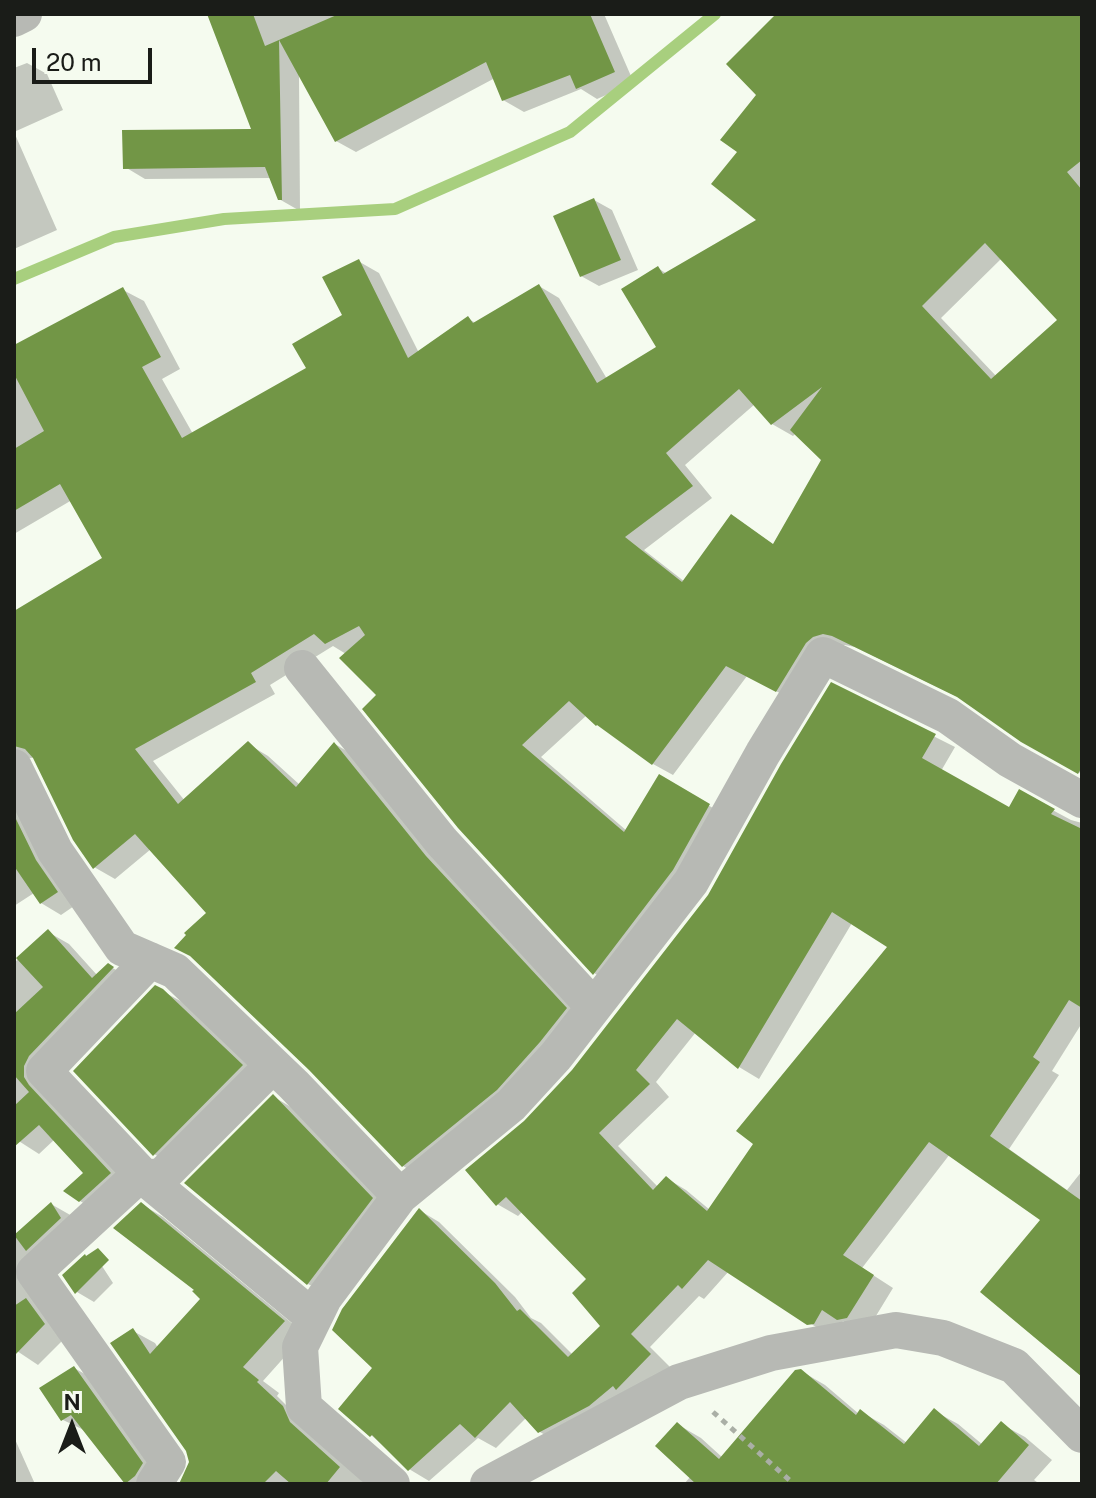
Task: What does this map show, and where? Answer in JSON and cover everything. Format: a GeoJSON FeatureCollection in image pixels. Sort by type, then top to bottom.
{"type":"FeatureCollection","features":[{"type":"Feature","properties":{"kind":"street"},"geometry":{"type":"LineString","coordinates":[[14,19],[24,14]]}},
{"type":"Feature","properties":{"kind":"street"},"geometry":{"type":"LineString","coordinates":[[392,1484],[304,1407],[300,1347],[324,1298],[400,1196],[511,1105],[556,1056],[691,882],[763,753],[823,655],[948,716],[1010,760],[1082,800]]}},
{"type":"Feature","properties":{"kind":"street"},"geometry":{"type":"LineString","coordinates":[[302,668],[442,842],[594,1007]]}},
{"type":"Feature","properties":{"kind":"street"},"geometry":{"type":"LineString","coordinates":[[14,767],[55,851],[122,948],[175,971],[273,1065],[400,1196]]}},
{"type":"Feature","properties":{"kind":"street"},"geometry":{"type":"LineString","coordinates":[[150,960],[44,1071],[145,1178],[314,1318]]}},
{"type":"Feature","properties":{"kind":"street"},"geometry":{"type":"LineString","coordinates":[[154,1484],[168,1462],[24,1280],[135,1179],[162,1176],[273,1065]]}},
{"type":"Feature","properties":{"kind":"street"},"geometry":{"type":"LineString","coordinates":[[488,1484],[679,1382],[771,1353],[896,1330],[943,1338],[1014,1366],[1082,1434]]}},
{"type":"Feature","properties":{"kind":"path"},"geometry":{"type":"LineString","coordinates":[[679,1382],[794,1484]]}},
{"type":"Feature","properties":{"kind":"building"},"geometry":{"type":"Polygon","coordinates":[[[207,14],[253,14],[265,46],[339,14],[590,14],[615,72],[576,89],[570,75],[502,101],[486,62],[335,142],[279,40],[282,200],[278,200],[265,167],[123,169],[122,130],[251,129],[207,14]]]}},
{"type":"Feature","properties":{"kind":"building"},"geometry":{"type":"Polygon","coordinates":[[[776,14],[1082,14],[1082,160],[1067,172],[1082,190],[1082,767],[1078,774],[1021,742],[957,697],[823,634],[806,643],[776,692],[726,666],[652,765],[596,726],[569,701],[522,745],[624,832],[659,774],[710,804],[673,870],[593,975],[458,828],[362,709],[376,695],[339,658],[365,635],[359,626],[325,644],[314,634],[251,673],[256,682],[135,749],[178,804],[248,741],[296,787],[334,742],[426,856],[567,1008],[497,1090],[402,1167],[309,1070],[190,956],[174,948],[186,935],[184,933],[206,913],[135,834],[93,869],[73,840],[33,758],[25,749],[14,746],[14,611],[102,558],[60,484],[14,511],[14,449],[44,431],[14,374],[14,345],[123,287],[161,357],[142,367],[182,438],[306,368],[292,344],[342,315],[322,277],[359,259],[408,358],[468,316],[473,323],[539,284],[597,383],[656,347],[621,289],[658,266],[663,274],[756,220],[711,184],[737,152],[720,140],[756,95],[726,64],[776,14]],[[985,243],[922,306],[991,379],[1057,320],[985,243]],[[822,387],[771,425],[739,389],[666,453],[693,486],[625,537],[682,582],[731,514],[773,544],[821,460],[790,430],[822,387]]]}},
{"type":"Feature","properties":{"kind":"building"},"geometry":{"type":"Polygon","coordinates":[[[594,198],[621,260],[580,277],[553,216],[594,198]]]}},
{"type":"Feature","properties":{"kind":"building"},"geometry":{"type":"Polygon","coordinates":[[[831,682],[936,734],[922,758],[1009,807],[1019,789],[1055,809],[1051,814],[1082,829],[1082,1008],[1069,1000],[1033,1057],[1040,1062],[990,1136],[1082,1201],[1082,1377],[980,1292],[1040,1220],[929,1142],[843,1255],[874,1275],[847,1318],[837,1320],[822,1310],[814,1324],[807,1325],[708,1260],[682,1289],[678,1285],[631,1334],[651,1354],[616,1390],[613,1386],[589,1406],[538,1433],[510,1402],[475,1438],[460,1424],[408,1471],[372,1435],[370,1437],[338,1409],[372,1368],[332,1330],[342,1309],[419,1208],[495,1283],[517,1311],[520,1309],[568,1357],[600,1326],[572,1293],[586,1279],[506,1197],[496,1206],[465,1170],[524,1121],[572,1070],[708,895],[831,682]],[[832,912],[738,1069],[677,1019],[636,1070],[650,1084],[599,1133],[653,1190],[666,1176],[707,1211],[753,1144],[736,1131],[887,947],[832,912]]]}},
{"type":"Feature","properties":{"kind":"building"},"geometry":{"type":"Polygon","coordinates":[[[14,815],[36,860],[58,892],[40,904],[14,866],[14,815]]]}},
{"type":"Feature","properties":{"kind":"building"},"geometry":{"type":"Polygon","coordinates":[[[48,929],[92,978],[108,963],[114,967],[29,1056],[24,1066],[24,1077],[29,1085],[111,1173],[79,1202],[63,1191],[83,1173],[39,1125],[14,1147],[14,1106],[29,1092],[14,1075],[14,1014],[43,987],[16,958],[48,929]]]}},
{"type":"Feature","properties":{"kind":"building"},"geometry":{"type":"Polygon","coordinates":[[[155,985],[163,989],[243,1065],[153,1156],[73,1071],[155,985]]]}},
{"type":"Feature","properties":{"kind":"building"},"geometry":{"type":"Polygon","coordinates":[[[273,1094],[373,1198],[307,1285],[184,1183],[273,1094]]]}},
{"type":"Feature","properties":{"kind":"building"},"geometry":{"type":"Polygon","coordinates":[[[51,1202],[61,1218],[26,1251],[14,1235],[51,1202]]]}},
{"type":"Feature","properties":{"kind":"building"},"geometry":{"type":"Polygon","coordinates":[[[141,1202],[285,1321],[243,1367],[283,1406],[290,1422],[340,1467],[326,1484],[291,1484],[276,1471],[263,1484],[179,1484],[189,1462],[186,1451],[110,1343],[133,1328],[150,1354],[200,1299],[194,1290],[113,1228],[141,1202]]]}},
{"type":"Feature","properties":{"kind":"building"},"geometry":{"type":"Polygon","coordinates":[[[98,1248],[109,1260],[75,1294],[62,1275],[85,1254],[98,1248]]]}},
{"type":"Feature","properties":{"kind":"building"},"geometry":{"type":"Polygon","coordinates":[[[26,1298],[45,1324],[14,1356],[14,1306],[26,1298]]]}},
{"type":"Feature","properties":{"kind":"building"},"geometry":{"type":"Polygon","coordinates":[[[74,1366],[143,1463],[125,1484],[71,1415],[61,1421],[39,1388],[74,1366]]]}},
{"type":"Feature","properties":{"kind":"building"},"geometry":{"type":"Polygon","coordinates":[[[801,1369],[856,1415],[860,1409],[904,1444],[934,1408],[979,1446],[1001,1421],[1029,1445],[996,1484],[696,1484],[655,1446],[677,1422],[719,1459],[795,1370],[801,1369]]]}},
{"type":"Feature","properties":{"kind":"waterway"},"geometry":{"type":"LineString","coordinates":[[14,279],[114,237],[224,219],[395,209],[570,132],[715,14]]}}]}
